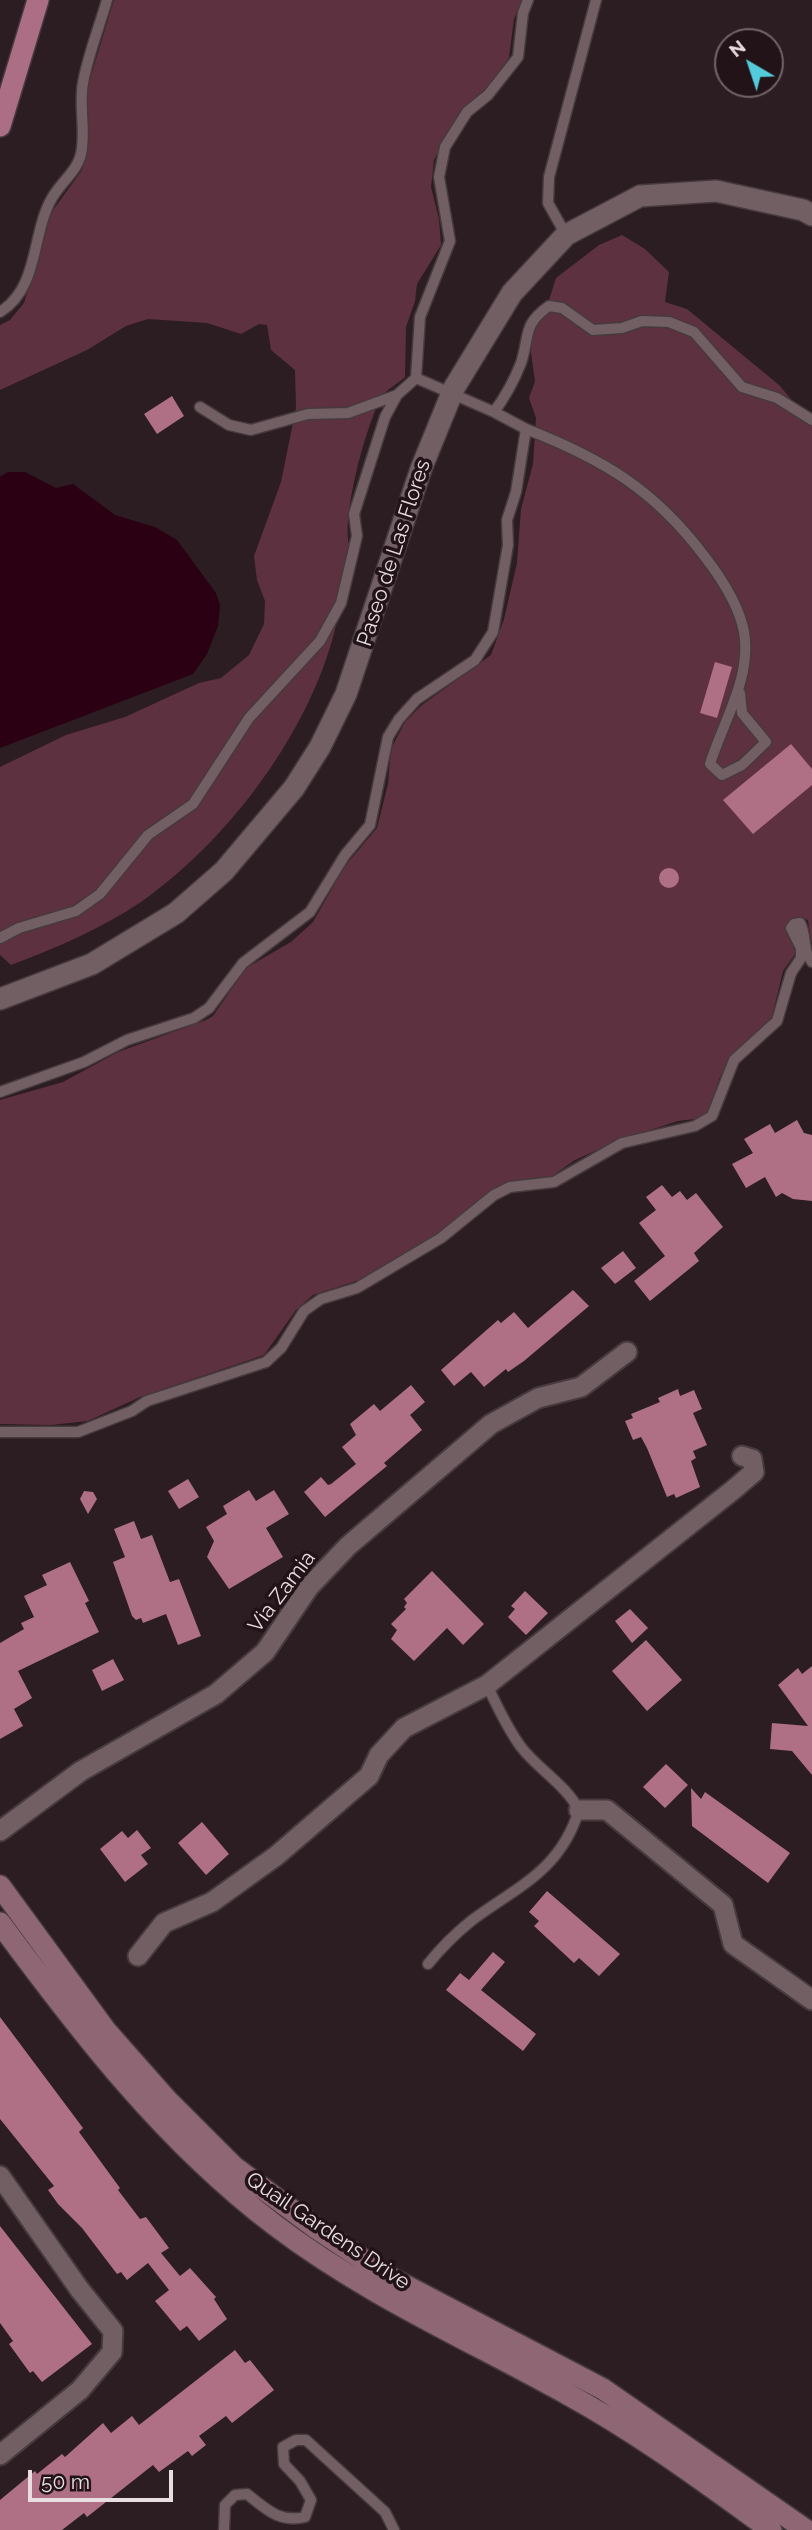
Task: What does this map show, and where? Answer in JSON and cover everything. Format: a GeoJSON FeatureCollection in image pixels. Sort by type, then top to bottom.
{"type":"FeatureCollection","features":[{"type":"Feature","properties":{"kind":"main road"},"geometry":{"type":"LineString","coordinates":[[0,126],[38,0]]}},
{"type":"Feature","properties":{"kind":"main road","name":"Quail Gardens Drive"},"geometry":{"type":"LineString","coordinates":[[0,1886],[106,2031],[167,2100],[234,2167],[316,2228],[389,2277],[603,2389],[806,2530]]}},
{"type":"Feature","properties":{"kind":"main road","name":"Quail Gardens Drive"},"geometry":{"type":"LineString","coordinates":[[0,1923],[83,2035],[131,2093],[185,2148],[276,2227],[384,2297],[616,2422],[771,2530]]}},
{"type":"Feature","properties":{"kind":"street","name":"Paseo de Las Flores"},"geometry":{"type":"LineString","coordinates":[[0,999],[92,964],[176,914],[232,862],[294,788],[320,747],[346,694],[393,547],[452,393],[512,293],[566,235],[640,196],[716,191],[803,210],[812,215]]}},
{"type":"Feature","properties":{"kind":"street","name":"Via Zamia"},"geometry":{"type":"LineString","coordinates":[[0,1831],[81,1771],[216,1694],[265,1651],[309,1587],[348,1546],[491,1424],[538,1398],[581,1387],[627,1352]]}},
{"type":"Feature","properties":{"kind":"street"},"geometry":{"type":"LineString","coordinates":[[138,1956],[164,1923],[212,1902],[276,1857],[369,1776],[379,1755],[404,1728],[487,1685],[733,1490],[754,1472],[752,1459],[742,1457]]}},
{"type":"Feature","properties":{"kind":"street"},"geometry":{"type":"LineString","coordinates":[[579,1810],[607,1810],[723,1905],[733,1944],[812,2000]]}},
{"type":"Feature","properties":{"kind":"street"},"geometry":{"type":"LineString","coordinates":[[0,2176],[80,2290],[113,2331],[113,2352],[80,2390],[0,2455]]}},
{"type":"Feature","properties":{"kind":"lane"},"geometry":{"type":"LineString","coordinates":[[0,312],[17,298],[28,278],[44,215],[53,196],[77,166],[82,148],[82,85],[107,0]]}},
{"type":"Feature","properties":{"kind":"lane"},"geometry":{"type":"LineString","coordinates":[[0,938],[19,928],[76,911],[100,894],[148,835],[192,804],[249,718],[320,641],[341,603],[357,536],[354,514],[385,417],[397,395],[416,378],[419,317],[450,241],[439,177],[445,147],[467,112],[488,95],[518,57],[523,13],[528,0]]}},
{"type":"Feature","properties":{"kind":"lane"},"geometry":{"type":"LineString","coordinates":[[566,235],[548,203],[549,177],[596,0]]}},
{"type":"Feature","properties":{"kind":"lane"},"geometry":{"type":"LineString","coordinates":[[494,412],[509,392],[522,360],[527,330],[535,315],[549,306],[562,308],[593,330],[622,328],[642,321],[669,322],[694,332],[742,387],[777,398],[812,420]]}},
{"type":"Feature","properties":{"kind":"lane"},"geometry":{"type":"LineString","coordinates":[[416,378],[526,429],[577,448],[670,512],[691,539],[724,582],[744,633],[740,693],[742,713],[766,742],[742,765],[722,775],[710,764],[728,714],[740,693]]}},
{"type":"Feature","properties":{"kind":"lane"},"geometry":{"type":"LineString","coordinates":[[200,407],[229,425],[251,430],[308,414],[348,413],[397,395]]}},
{"type":"Feature","properties":{"kind":"lane"},"geometry":{"type":"LineString","coordinates":[[0,1093],[72,1067],[127,1040],[194,1018],[209,1008],[253,955],[272,944],[310,912],[345,855],[370,825],[388,737],[399,719],[416,699],[474,660],[493,632],[508,545],[508,520],[516,492],[526,429]]}},
{"type":"Feature","properties":{"kind":"lane"},"geometry":{"type":"LineString","coordinates":[[0,1432],[78,1432],[132,1411],[147,1401],[266,1362],[281,1348],[304,1311],[321,1299],[357,1288],[441,1238],[463,1223],[494,1195],[510,1187],[554,1182],[622,1143],[695,1126],[712,1116],[719,1105],[734,1060],[777,1021],[791,973],[801,958],[792,928],[794,924],[800,923],[805,931],[803,940],[812,962]]}},
{"type":"Feature","properties":{"kind":"lane"},"geometry":{"type":"LineString","coordinates":[[428,1964],[448,1941],[472,1921],[510,1898],[548,1865],[573,1827],[579,1810],[569,1791],[548,1777],[521,1747],[487,1685]]}},
{"type":"Feature","properties":{"kind":"lane"},"geometry":{"type":"LineString","coordinates":[[224,2530],[225,2505],[234,2496],[247,2494],[274,2516],[292,2520],[304,2517],[311,2500],[284,2463],[283,2447],[296,2440],[306,2440],[385,2512],[394,2530]]}},
{"type":"Feature","properties":{"kind":"shaded area"},"geometry":{"type":"Polygon","coordinates":[[[114,0],[522,0],[514,19],[509,57],[501,74],[458,114],[434,160],[431,187],[439,219],[441,245],[417,284],[415,301],[406,327],[405,377],[381,398],[362,449],[349,512],[349,544],[340,607],[318,681],[301,718],[256,788],[230,821],[172,878],[110,921],[11,965],[0,955],[0,767],[66,735],[125,717],[199,683],[221,678],[249,655],[264,624],[265,601],[257,580],[254,556],[281,482],[296,408],[295,370],[271,350],[267,325],[259,324],[241,334],[207,323],[148,319],[126,326],[87,350],[0,390],[0,325],[10,320],[24,303],[51,213],[82,170],[88,138],[85,95],[114,0]]]}},
{"type":"Feature","properties":{"kind":"shaded area"},"geometry":{"type":"Polygon","coordinates":[[[622,235],[645,249],[669,272],[665,302],[687,309],[779,385],[812,424],[812,947],[808,920],[798,917],[789,923],[787,932],[796,953],[783,971],[771,1021],[731,1058],[719,1079],[712,1110],[703,1118],[678,1121],[617,1141],[575,1160],[548,1179],[498,1186],[456,1222],[368,1277],[313,1295],[296,1310],[264,1355],[140,1397],[88,1421],[51,1425],[0,1424],[0,1100],[63,1082],[118,1052],[206,1020],[213,1016],[246,968],[291,942],[313,922],[345,866],[377,828],[388,784],[391,749],[405,722],[422,705],[491,655],[504,619],[517,563],[521,509],[533,464],[536,418],[529,398],[535,381],[529,339],[531,328],[545,313],[556,278],[599,245],[622,235]]]}},
{"type":"Feature","properties":{"kind":"shaded area"},"geometry":{"type":"Polygon","coordinates":[[[8,472],[25,472],[56,488],[73,484],[115,515],[155,527],[177,540],[216,593],[220,605],[218,626],[207,654],[193,674],[0,748],[0,477],[8,472]]]}},
{"type":"Feature","properties":{"kind":"building"},"geometry":{"type":"Polygon","coordinates":[[[172,396],[184,416],[157,434],[144,414],[172,396]]]}},
{"type":"Feature","properties":{"kind":"building"},"geometry":{"type":"Polygon","coordinates":[[[715,662],[732,667],[717,718],[700,713],[715,662]]]}},
{"type":"Feature","properties":{"kind":"building"},"geometry":{"type":"Polygon","coordinates":[[[791,744],[812,769],[812,785],[753,834],[723,800],[791,744]]]}},
{"type":"Feature","properties":{"kind":"building"},"geometry":{"type":"Polygon","coordinates":[[[669,868],[676,871],[679,878],[676,885],[669,888],[662,885],[659,878],[662,871],[669,868]]]}},
{"type":"Feature","properties":{"kind":"building"},"geometry":{"type":"Polygon","coordinates":[[[797,1120],[804,1133],[812,1135],[812,1201],[793,1199],[782,1193],[776,1197],[765,1177],[746,1188],[732,1164],[753,1153],[744,1139],[770,1124],[775,1133],[797,1120]]]}},
{"type":"Feature","properties":{"kind":"building"},"geometry":{"type":"Polygon","coordinates":[[[662,1185],[672,1197],[680,1191],[687,1200],[696,1193],[723,1227],[694,1253],[699,1261],[650,1301],[634,1281],[665,1256],[639,1223],[656,1210],[646,1197],[662,1185]]]}},
{"type":"Feature","properties":{"kind":"building"},"geometry":{"type":"Polygon","coordinates":[[[623,1251],[636,1268],[615,1284],[601,1268],[623,1251]]]}},
{"type":"Feature","properties":{"kind":"building"},"geometry":{"type":"Polygon","coordinates":[[[573,1290],[589,1306],[524,1361],[508,1372],[506,1369],[484,1387],[471,1372],[454,1386],[441,1370],[498,1320],[501,1323],[514,1312],[528,1328],[573,1290]]]}},
{"type":"Feature","properties":{"kind":"building"},"geometry":{"type":"Polygon","coordinates":[[[411,1385],[425,1402],[410,1415],[422,1430],[384,1463],[387,1466],[325,1517],[304,1492],[321,1477],[328,1485],[331,1484],[356,1464],[342,1447],[356,1435],[350,1424],[374,1404],[380,1411],[411,1385]]]}},
{"type":"Feature","properties":{"kind":"building"},"geometry":{"type":"Polygon","coordinates":[[[678,1389],[680,1396],[694,1390],[702,1409],[693,1413],[707,1445],[693,1451],[696,1458],[691,1461],[700,1487],[676,1498],[674,1494],[667,1497],[641,1437],[633,1440],[625,1421],[633,1418],[631,1414],[660,1402],[658,1398],[678,1389]]]}},
{"type":"Feature","properties":{"kind":"building"},"geometry":{"type":"Polygon","coordinates":[[[188,1479],[199,1497],[179,1509],[168,1491],[188,1479]]]}},
{"type":"Feature","properties":{"kind":"building"},"geometry":{"type":"Polygon","coordinates":[[[249,1490],[256,1501],[274,1490],[289,1514],[266,1528],[283,1557],[229,1589],[207,1557],[214,1541],[206,1527],[227,1514],[223,1506],[249,1490]]]}},
{"type":"Feature","properties":{"kind":"building"},"geometry":{"type":"Polygon","coordinates":[[[84,1491],[93,1492],[97,1499],[88,1514],[80,1499],[84,1491]]]}},
{"type":"Feature","properties":{"kind":"building"},"geometry":{"type":"Polygon","coordinates":[[[134,1521],[141,1539],[152,1535],[170,1582],[179,1579],[201,1636],[178,1645],[166,1614],[143,1623],[141,1618],[136,1620],[132,1616],[113,1562],[125,1557],[114,1529],[134,1521]]]}},
{"type":"Feature","properties":{"kind":"building"},"geometry":{"type":"Polygon","coordinates":[[[70,1562],[89,1601],[85,1603],[99,1632],[18,1671],[32,1698],[14,1709],[23,1726],[0,1739],[0,1643],[24,1629],[21,1623],[34,1617],[24,1596],[47,1585],[42,1575],[70,1562]]]}},
{"type":"Feature","properties":{"kind":"building"},"geometry":{"type":"Polygon","coordinates":[[[432,1571],[484,1624],[463,1645],[447,1628],[414,1661],[391,1639],[397,1630],[391,1624],[406,1609],[404,1607],[407,1603],[404,1599],[432,1571]]]}},
{"type":"Feature","properties":{"kind":"building"},"geometry":{"type":"Polygon","coordinates":[[[525,1591],[548,1613],[526,1635],[508,1617],[515,1609],[511,1606],[525,1591]]]}},
{"type":"Feature","properties":{"kind":"building"},"geometry":{"type":"Polygon","coordinates":[[[630,1609],[648,1628],[632,1643],[615,1621],[630,1609]]]}},
{"type":"Feature","properties":{"kind":"building"},"geometry":{"type":"Polygon","coordinates":[[[646,1640],[682,1680],[647,1711],[612,1671],[646,1640]]]}},
{"type":"Feature","properties":{"kind":"building"},"geometry":{"type":"Polygon","coordinates":[[[113,1659],[124,1680],[102,1691],[92,1670],[113,1659]]]}},
{"type":"Feature","properties":{"kind":"building"},"geometry":{"type":"Polygon","coordinates":[[[812,1666],[812,1775],[792,1751],[770,1749],[772,1723],[808,1726],[778,1685],[798,1668],[802,1674],[812,1666]]]}},
{"type":"Feature","properties":{"kind":"building"},"geometry":{"type":"Polygon","coordinates":[[[666,1764],[688,1785],[665,1808],[643,1787],[666,1764]]]}},
{"type":"Feature","properties":{"kind":"building"},"geometry":{"type":"Polygon","coordinates":[[[691,1788],[701,1799],[705,1792],[790,1853],[768,1883],[692,1826],[691,1788]]]}},
{"type":"Feature","properties":{"kind":"building"},"geometry":{"type":"Polygon","coordinates":[[[202,1822],[229,1854],[206,1875],[178,1843],[202,1822]]]}},
{"type":"Feature","properties":{"kind":"building"},"geometry":{"type":"Polygon","coordinates":[[[137,1830],[151,1848],[141,1855],[148,1864],[125,1882],[100,1849],[122,1831],[128,1838],[137,1830]]]}},
{"type":"Feature","properties":{"kind":"building"},"geometry":{"type":"Polygon","coordinates":[[[547,1891],[620,1954],[599,1976],[579,1958],[574,1963],[534,1926],[539,1921],[529,1912],[547,1891]]]}},
{"type":"Feature","properties":{"kind":"building"},"geometry":{"type":"Polygon","coordinates":[[[493,1952],[505,1962],[481,1990],[536,2034],[523,2051],[446,1990],[460,1973],[469,1980],[493,1952]]]}},
{"type":"Feature","properties":{"kind":"building"},"geometry":{"type":"Polygon","coordinates":[[[0,2017],[83,2128],[79,2132],[120,2188],[118,2190],[140,2219],[146,2217],[169,2248],[161,2253],[180,2276],[190,2268],[216,2297],[214,2299],[227,2319],[199,2341],[187,2326],[180,2331],[155,2301],[169,2290],[148,2263],[127,2280],[121,2272],[117,2274],[82,2228],[58,2204],[48,2190],[54,2186],[0,2119],[0,2017]]]}},
{"type":"Feature","properties":{"kind":"building"},"geometry":{"type":"Polygon","coordinates":[[[0,2226],[92,2344],[42,2382],[33,2371],[30,2373],[9,2344],[13,2341],[0,2323],[0,2226]]]}},
{"type":"Feature","properties":{"kind":"building"},"geometry":{"type":"Polygon","coordinates":[[[235,2350],[245,2363],[250,2360],[274,2390],[232,2423],[226,2416],[199,2436],[206,2445],[192,2456],[188,2451],[159,2472],[153,2465],[87,2517],[84,2513],[62,2530],[0,2530],[0,2500],[35,2471],[37,2474],[62,2454],[65,2457],[103,2423],[111,2433],[132,2416],[139,2425],[235,2350]]]}}]}
